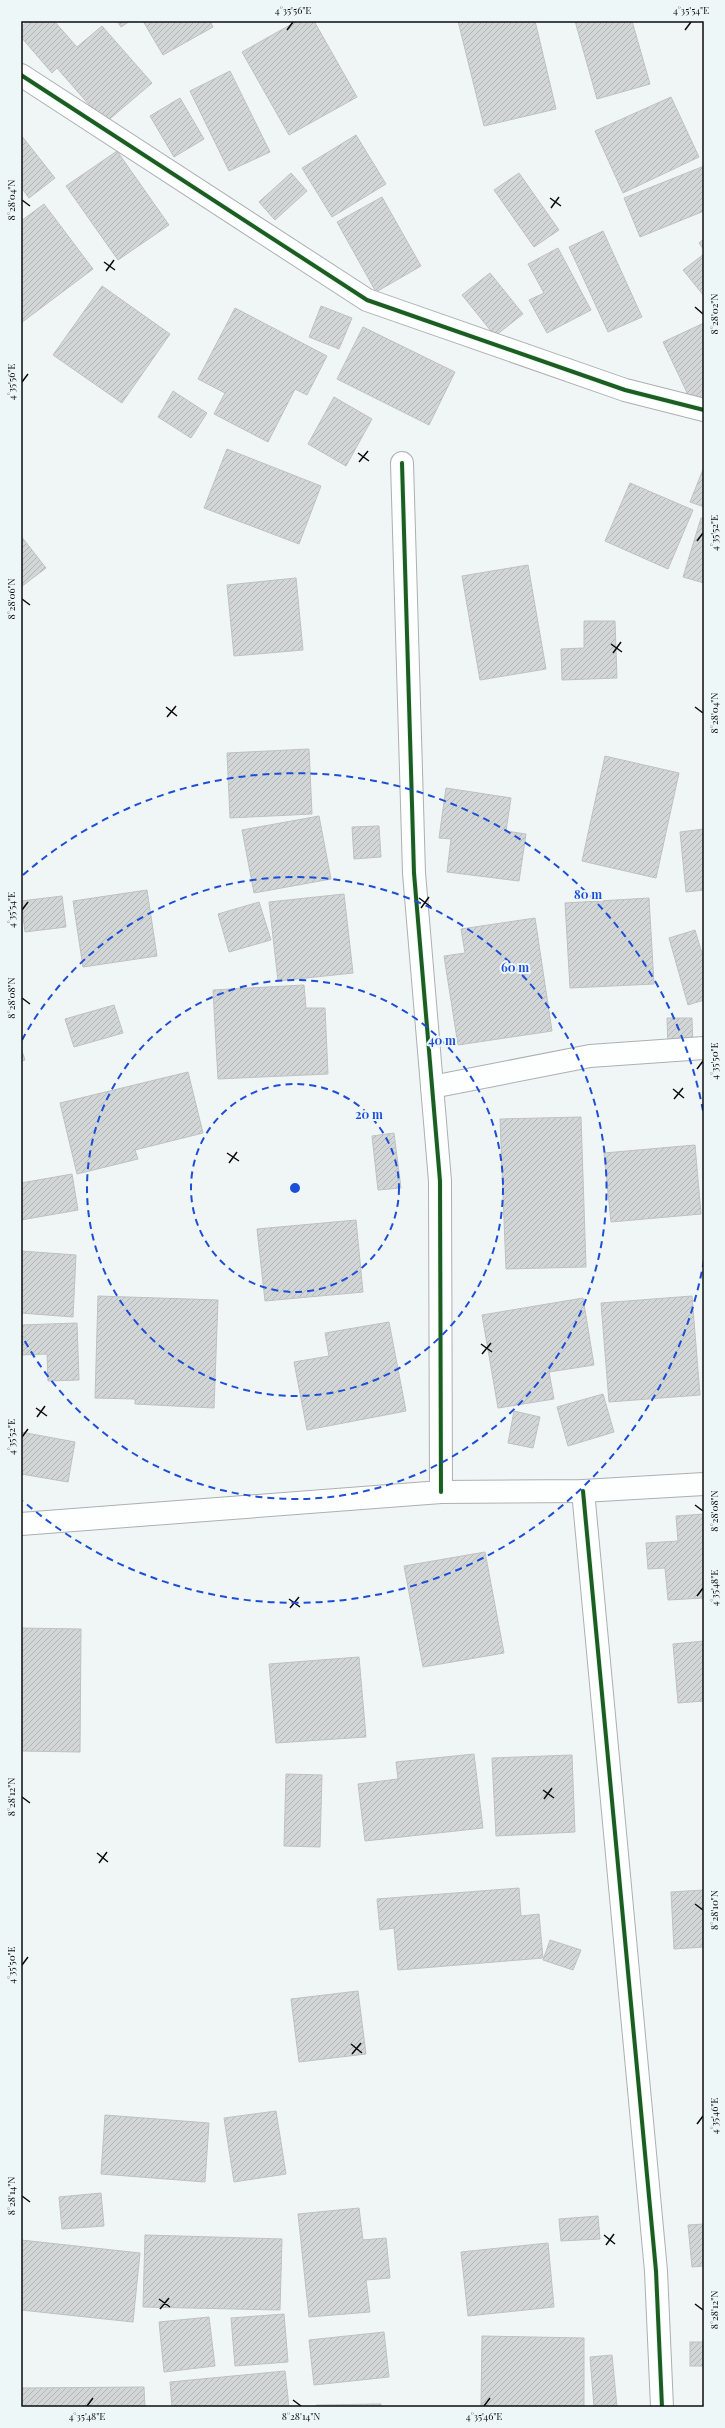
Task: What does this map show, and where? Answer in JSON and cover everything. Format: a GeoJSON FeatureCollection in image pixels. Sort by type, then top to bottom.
{"type":"FeatureCollection","features":[{"type":"Feature","properties":{"kind":"street"},"geometry":{"type":"LineString","coordinates":[[21,75],[367,300],[625,390],[704,410]]}},
{"type":"Feature","properties":{"kind":"street"},"geometry":{"type":"LineString","coordinates":[[402,463],[414,873],[440,1181],[441,1492]]}},
{"type":"Feature","properties":{"kind":"street"},"geometry":{"type":"LineString","coordinates":[[432,1087],[590,1056],[704,1048]]}},
{"type":"Feature","properties":{"kind":"street"},"geometry":{"type":"LineString","coordinates":[[21,1524],[441,1492],[583,1491],[704,1484]]}},
{"type":"Feature","properties":{"kind":"street"},"geometry":{"type":"LineString","coordinates":[[583,1491],[656,2271],[662,2407]]}},
{"type":"Feature","properties":{"kind":"building"},"geometry":{"type":"Polygon","coordinates":[[[28,21],[54,21],[77,47],[102,26],[152,83],[105,123],[57,68],[52,73],[21,37],[21,27],[28,21]]]}},
{"type":"Feature","properties":{"kind":"building"},"geometry":{"type":"Polygon","coordinates":[[[117,21],[130,21],[121,27],[117,21]]]}},
{"type":"Feature","properties":{"kind":"building"},"geometry":{"type":"Polygon","coordinates":[[[143,21],[210,21],[213,27],[163,55],[143,21]]]}},
{"type":"Feature","properties":{"kind":"building"},"geometry":{"type":"Polygon","coordinates":[[[297,21],[314,21],[357,97],[289,135],[242,52],[297,21]]]}},
{"type":"Feature","properties":{"kind":"building"},"geometry":{"type":"Polygon","coordinates":[[[458,21],[535,21],[556,109],[484,126],[458,21]]]}},
{"type":"Feature","properties":{"kind":"building"},"geometry":{"type":"Polygon","coordinates":[[[575,21],[632,21],[650,84],[597,99],[575,21]]]}},
{"type":"Feature","properties":{"kind":"building"},"geometry":{"type":"Polygon","coordinates":[[[230,71],[270,152],[229,171],[190,91],[230,71]]]}},
{"type":"Feature","properties":{"kind":"building"},"geometry":{"type":"Polygon","coordinates":[[[671,97],[699,157],[623,193],[595,131],[671,97]]]}},
{"type":"Feature","properties":{"kind":"building"},"geometry":{"type":"Polygon","coordinates":[[[180,98],[204,139],[174,157],[150,116],[180,98]]]}},
{"type":"Feature","properties":{"kind":"building"},"geometry":{"type":"Polygon","coordinates":[[[21,135],[55,178],[29,198],[21,187],[21,135]]]}},
{"type":"Feature","properties":{"kind":"building"},"geometry":{"type":"Polygon","coordinates":[[[356,135],[386,184],[332,217],[302,168],[356,135]]]}},
{"type":"Feature","properties":{"kind":"building"},"geometry":{"type":"Polygon","coordinates":[[[117,151],[169,225],[118,260],[66,186],[117,151]]]}},
{"type":"Feature","properties":{"kind":"building"},"geometry":{"type":"Polygon","coordinates":[[[704,166],[704,211],[640,237],[624,198],[704,166]]]}},
{"type":"Feature","properties":{"kind":"building"},"geometry":{"type":"Polygon","coordinates":[[[291,173],[307,191],[275,220],[259,202],[291,173]]]}},
{"type":"Feature","properties":{"kind":"building"},"geometry":{"type":"Polygon","coordinates":[[[519,173],[559,230],[534,247],[494,190],[519,173]]]}},
{"type":"Feature","properties":{"kind":"building"},"geometry":{"type":"Polygon","coordinates":[[[382,197],[421,266],[376,292],[337,222],[382,197]]]}},
{"type":"Feature","properties":{"kind":"building"},"geometry":{"type":"Polygon","coordinates":[[[44,204],[93,269],[21,323],[21,221],[44,204]]]}},
{"type":"Feature","properties":{"kind":"building"},"geometry":{"type":"Polygon","coordinates":[[[603,231],[642,317],[608,332],[569,247],[603,231]]]}},
{"type":"Feature","properties":{"kind":"building"},"geometry":{"type":"Polygon","coordinates":[[[704,239],[704,250],[699,243],[704,239]]]}},
{"type":"Feature","properties":{"kind":"building"},"geometry":{"type":"Polygon","coordinates":[[[558,248],[591,310],[547,333],[529,300],[544,293],[528,264],[558,248]]]}},
{"type":"Feature","properties":{"kind":"building"},"geometry":{"type":"Polygon","coordinates":[[[704,254],[704,296],[683,270],[704,254]]]}},
{"type":"Feature","properties":{"kind":"building"},"geometry":{"type":"Polygon","coordinates":[[[490,273],[523,314],[495,336],[462,295],[490,273]]]}},
{"type":"Feature","properties":{"kind":"building"},"geometry":{"type":"Polygon","coordinates":[[[102,286],[170,334],[122,403],[53,355],[102,286]]]}},
{"type":"Feature","properties":{"kind":"building"},"geometry":{"type":"Polygon","coordinates":[[[321,306],[352,318],[339,349],[309,337],[321,306]]]}},
{"type":"Feature","properties":{"kind":"building"},"geometry":{"type":"Polygon","coordinates":[[[235,308],[327,356],[307,395],[295,389],[268,442],[214,414],[225,393],[198,379],[235,308]]]}},
{"type":"Feature","properties":{"kind":"building"},"geometry":{"type":"Polygon","coordinates":[[[704,323],[704,395],[691,401],[663,342],[704,323]]]}},
{"type":"Feature","properties":{"kind":"building"},"geometry":{"type":"Polygon","coordinates":[[[363,327],[455,372],[429,425],[337,379],[363,327]]]}},
{"type":"Feature","properties":{"kind":"building"},"geometry":{"type":"Polygon","coordinates":[[[173,391],[207,413],[191,438],[158,417],[173,391]]]}},
{"type":"Feature","properties":{"kind":"building"},"geometry":{"type":"Polygon","coordinates":[[[334,397],[372,419],[346,466],[308,444],[334,397]]]}},
{"type":"Feature","properties":{"kind":"building"},"geometry":{"type":"Polygon","coordinates":[[[227,449],[321,486],[299,544],[204,508],[227,449]]]}},
{"type":"Feature","properties":{"kind":"building"},"geometry":{"type":"Polygon","coordinates":[[[704,467],[704,507],[690,502],[704,467]]]}},
{"type":"Feature","properties":{"kind":"building"},"geometry":{"type":"Polygon","coordinates":[[[630,483],[693,510],[668,569],[605,541],[630,483]]]}},
{"type":"Feature","properties":{"kind":"building"},"geometry":{"type":"Polygon","coordinates":[[[701,518],[704,518],[704,583],[683,577],[701,518]]]}},
{"type":"Feature","properties":{"kind":"building"},"geometry":{"type":"Polygon","coordinates":[[[21,536],[46,568],[21,587],[21,536]]]}},
{"type":"Feature","properties":{"kind":"building"},"geometry":{"type":"Polygon","coordinates":[[[528,565],[546,669],[480,680],[462,576],[528,565]]]}},
{"type":"Feature","properties":{"kind":"building"},"geometry":{"type":"Polygon","coordinates":[[[296,578],[303,650],[234,656],[227,585],[296,578]]]}},
{"type":"Feature","properties":{"kind":"building"},"geometry":{"type":"Polygon","coordinates":[[[584,621],[615,621],[617,678],[562,680],[561,649],[584,648],[584,621]]]}},
{"type":"Feature","properties":{"kind":"building"},"geometry":{"type":"Polygon","coordinates":[[[309,749],[312,814],[230,818],[227,753],[309,749]]]}},
{"type":"Feature","properties":{"kind":"building"},"geometry":{"type":"Polygon","coordinates":[[[605,756],[679,773],[656,878],[582,861],[605,756]]]}},
{"type":"Feature","properties":{"kind":"building"},"geometry":{"type":"Polygon","coordinates":[[[446,788],[511,798],[506,831],[526,834],[519,881],[447,872],[451,839],[439,838],[446,788]]]}},
{"type":"Feature","properties":{"kind":"building"},"geometry":{"type":"Polygon","coordinates":[[[319,816],[331,879],[254,893],[242,830],[319,816]]]}},
{"type":"Feature","properties":{"kind":"building"},"geometry":{"type":"Polygon","coordinates":[[[379,826],[381,857],[354,859],[352,827],[379,826]]]}},
{"type":"Feature","properties":{"kind":"building"},"geometry":{"type":"Polygon","coordinates":[[[704,829],[704,890],[686,892],[680,832],[704,829]]]}},
{"type":"Feature","properties":{"kind":"building"},"geometry":{"type":"Polygon","coordinates":[[[147,890],[157,956],[83,967],[73,901],[147,890]]]}},
{"type":"Feature","properties":{"kind":"building"},"geometry":{"type":"Polygon","coordinates":[[[344,894],[353,973],[278,981],[269,902],[344,894]]]}},
{"type":"Feature","properties":{"kind":"building"},"geometry":{"type":"Polygon","coordinates":[[[62,896],[66,927],[25,932],[21,901],[62,896]]]}},
{"type":"Feature","properties":{"kind":"building"},"geometry":{"type":"Polygon","coordinates":[[[649,898],[654,984],[570,988],[565,903],[649,898]]]}},
{"type":"Feature","properties":{"kind":"building"},"geometry":{"type":"Polygon","coordinates":[[[259,902],[271,940],[229,952],[218,914],[259,902]]]}},
{"type":"Feature","properties":{"kind":"building"},"geometry":{"type":"Polygon","coordinates":[[[535,918],[552,1031],[458,1045],[444,956],[465,953],[461,929],[535,918]]]}},
{"type":"Feature","properties":{"kind":"building"},"geometry":{"type":"Polygon","coordinates":[[[695,930],[704,960],[704,1000],[688,1005],[669,938],[695,930]]]}},
{"type":"Feature","properties":{"kind":"building"},"geometry":{"type":"Polygon","coordinates":[[[304,985],[306,1008],[325,1008],[328,1074],[218,1079],[213,990],[304,985]]]}},
{"type":"Feature","properties":{"kind":"building"},"geometry":{"type":"Polygon","coordinates":[[[114,1005],[123,1033],[74,1047],[65,1019],[114,1005]]]}},
{"type":"Feature","properties":{"kind":"building"},"geometry":{"type":"Polygon","coordinates":[[[667,1018],[692,1018],[693,1049],[668,1048],[667,1018]]]}},
{"type":"Feature","properties":{"kind":"building"},"geometry":{"type":"Polygon","coordinates":[[[21,1048],[25,1060],[21,1061],[21,1048]]]}},
{"type":"Feature","properties":{"kind":"building"},"geometry":{"type":"Polygon","coordinates":[[[188,1072],[203,1133],[135,1150],[138,1159],[77,1174],[60,1103],[188,1072]]]}},
{"type":"Feature","properties":{"kind":"building"},"geometry":{"type":"Polygon","coordinates":[[[581,1117],[586,1267],[506,1269],[500,1119],[581,1117]]]}},
{"type":"Feature","properties":{"kind":"building"},"geometry":{"type":"Polygon","coordinates":[[[394,1133],[401,1188],[378,1190],[372,1136],[394,1133]]]}},
{"type":"Feature","properties":{"kind":"building"},"geometry":{"type":"Polygon","coordinates":[[[695,1145],[701,1214],[611,1222],[604,1153],[695,1145]]]}},
{"type":"Feature","properties":{"kind":"building"},"geometry":{"type":"Polygon","coordinates":[[[72,1174],[78,1210],[21,1220],[21,1183],[72,1174]]]}},
{"type":"Feature","properties":{"kind":"building"},"geometry":{"type":"Polygon","coordinates":[[[356,1220],[363,1292],[265,1301],[257,1229],[356,1220]]]}},
{"type":"Feature","properties":{"kind":"building"},"geometry":{"type":"Polygon","coordinates":[[[21,1251],[76,1255],[73,1317],[21,1313],[21,1251]]]}},
{"type":"Feature","properties":{"kind":"building"},"geometry":{"type":"Polygon","coordinates":[[[98,1296],[218,1300],[214,1408],[135,1404],[135,1399],[95,1398],[98,1296]]]}},
{"type":"Feature","properties":{"kind":"building"},"geometry":{"type":"Polygon","coordinates":[[[692,1296],[700,1395],[609,1402],[601,1303],[692,1296]]]}},
{"type":"Feature","properties":{"kind":"building"},"geometry":{"type":"Polygon","coordinates":[[[583,1298],[594,1365],[549,1372],[554,1399],[498,1408],[482,1315],[583,1298]]]}},
{"type":"Feature","properties":{"kind":"building"},"geometry":{"type":"Polygon","coordinates":[[[389,1322],[406,1411],[307,1430],[294,1362],[329,1356],[325,1333],[389,1322]]]}},
{"type":"Feature","properties":{"kind":"building"},"geometry":{"type":"Polygon","coordinates":[[[77,1323],[79,1380],[48,1381],[47,1354],[21,1355],[21,1325],[77,1323]]]}},
{"type":"Feature","properties":{"kind":"building"},"geometry":{"type":"Polygon","coordinates":[[[603,1394],[614,1432],[568,1446],[557,1407],[603,1394]]]}},
{"type":"Feature","properties":{"kind":"building"},"geometry":{"type":"Polygon","coordinates":[[[514,1411],[540,1417],[533,1448],[508,1443],[514,1411]]]}},
{"type":"Feature","properties":{"kind":"building"},"geometry":{"type":"Polygon","coordinates":[[[21,1432],[75,1442],[68,1482],[21,1474],[21,1432]]]}},
{"type":"Feature","properties":{"kind":"building"},"geometry":{"type":"Polygon","coordinates":[[[704,1514],[704,1598],[668,1600],[665,1568],[648,1569],[646,1543],[678,1541],[676,1516],[704,1514]]]}},
{"type":"Feature","properties":{"kind":"building"},"geometry":{"type":"Polygon","coordinates":[[[485,1552],[504,1653],[423,1667],[404,1566],[485,1552]]]}},
{"type":"Feature","properties":{"kind":"building"},"geometry":{"type":"Polygon","coordinates":[[[21,1628],[81,1629],[80,1752],[21,1751],[21,1628]]]}},
{"type":"Feature","properties":{"kind":"building"},"geometry":{"type":"Polygon","coordinates":[[[704,1641],[704,1701],[678,1703],[673,1644],[704,1641]]]}},
{"type":"Feature","properties":{"kind":"building"},"geometry":{"type":"Polygon","coordinates":[[[359,1657],[366,1737],[276,1743],[269,1664],[359,1657]]]}},
{"type":"Feature","properties":{"kind":"building"},"geometry":{"type":"Polygon","coordinates":[[[474,1754],[483,1828],[365,1841],[358,1784],[398,1779],[396,1762],[474,1754]]]}},
{"type":"Feature","properties":{"kind":"building"},"geometry":{"type":"Polygon","coordinates":[[[572,1755],[575,1832],[496,1836],[492,1758],[572,1755]]]}},
{"type":"Feature","properties":{"kind":"building"},"geometry":{"type":"Polygon","coordinates":[[[286,1774],[322,1775],[320,1847],[284,1846],[286,1774]]]}},
{"type":"Feature","properties":{"kind":"building"},"geometry":{"type":"Polygon","coordinates":[[[519,1888],[521,1916],[539,1914],[543,1958],[398,1970],[394,1928],[380,1930],[377,1899],[519,1888]]]}},
{"type":"Feature","properties":{"kind":"building"},"geometry":{"type":"Polygon","coordinates":[[[704,1890],[704,1947],[674,1949],[671,1892],[704,1890]]]}},
{"type":"Feature","properties":{"kind":"building"},"geometry":{"type":"Polygon","coordinates":[[[550,1940],[581,1950],[573,1970],[543,1960],[550,1940]]]}},
{"type":"Feature","properties":{"kind":"building"},"geometry":{"type":"Polygon","coordinates":[[[358,1991],[366,2054],[299,2062],[291,1999],[358,1991]]]}},
{"type":"Feature","properties":{"kind":"building"},"geometry":{"type":"Polygon","coordinates":[[[276,2111],[286,2174],[234,2182],[224,2118],[276,2111]]]}},
{"type":"Feature","properties":{"kind":"building"},"geometry":{"type":"Polygon","coordinates":[[[105,2115],[209,2123],[205,2182],[101,2174],[105,2115]]]}},
{"type":"Feature","properties":{"kind":"building"},"geometry":{"type":"Polygon","coordinates":[[[101,2193],[104,2226],[62,2229],[59,2197],[101,2193]]]}},
{"type":"Feature","properties":{"kind":"building"},"geometry":{"type":"Polygon","coordinates":[[[359,2208],[363,2240],[386,2238],[390,2278],[366,2280],[370,2312],[309,2317],[298,2214],[359,2208]]]}},
{"type":"Feature","properties":{"kind":"building"},"geometry":{"type":"Polygon","coordinates":[[[598,2216],[600,2239],[561,2241],[559,2219],[598,2216]]]}},
{"type":"Feature","properties":{"kind":"building"},"geometry":{"type":"Polygon","coordinates":[[[704,2224],[704,2266],[692,2267],[688,2225],[704,2224]]]}},
{"type":"Feature","properties":{"kind":"building"},"geometry":{"type":"Polygon","coordinates":[[[145,2235],[282,2239],[280,2310],[143,2307],[145,2235]]]}},
{"type":"Feature","properties":{"kind":"building"},"geometry":{"type":"Polygon","coordinates":[[[21,2240],[140,2253],[133,2322],[21,2310],[21,2240]]]}},
{"type":"Feature","properties":{"kind":"building"},"geometry":{"type":"Polygon","coordinates":[[[548,2243],[554,2307],[468,2316],[461,2252],[548,2243]]]}},
{"type":"Feature","properties":{"kind":"building"},"geometry":{"type":"Polygon","coordinates":[[[284,2314],[288,2362],[235,2366],[231,2318],[284,2314]]]}},
{"type":"Feature","properties":{"kind":"building"},"geometry":{"type":"Polygon","coordinates":[[[209,2317],[215,2366],[164,2372],[159,2322],[209,2317]]]}},
{"type":"Feature","properties":{"kind":"building"},"geometry":{"type":"Polygon","coordinates":[[[384,2332],[389,2377],[314,2385],[309,2340],[384,2332]]]}},
{"type":"Feature","properties":{"kind":"building"},"geometry":{"type":"Polygon","coordinates":[[[482,2336],[584,2338],[584,2407],[481,2407],[482,2336]]]}},
{"type":"Feature","properties":{"kind":"building"},"geometry":{"type":"Polygon","coordinates":[[[690,2342],[704,2342],[704,2366],[690,2366],[690,2342]]]}},
{"type":"Feature","properties":{"kind":"building"},"geometry":{"type":"Polygon","coordinates":[[[612,2355],[617,2407],[594,2407],[590,2357],[612,2355]]]}},
{"type":"Feature","properties":{"kind":"building"},"geometry":{"type":"Polygon","coordinates":[[[285,2371],[289,2407],[172,2407],[170,2382],[285,2371]]]}},
{"type":"Feature","properties":{"kind":"building"},"geometry":{"type":"Polygon","coordinates":[[[144,2387],[145,2407],[21,2407],[21,2388],[144,2387]]]}},
{"type":"Feature","properties":{"kind":"building"},"geometry":{"type":"Polygon","coordinates":[[[381,2404],[381,2407],[316,2407],[316,2405],[381,2404]]]}},
{"type":"Feature","properties":{"kind":"cycle path"},"geometry":{"type":"LineString","coordinates":[[21,75],[367,300],[625,390],[704,410]]}},
{"type":"Feature","properties":{"kind":"cycle path"},"geometry":{"type":"LineString","coordinates":[[402,463],[414,873],[440,1181],[441,1492]]}},
{"type":"Feature","properties":{"kind":"cycle path"},"geometry":{"type":"LineString","coordinates":[[583,1491],[656,2271],[662,2407]]}}]}
